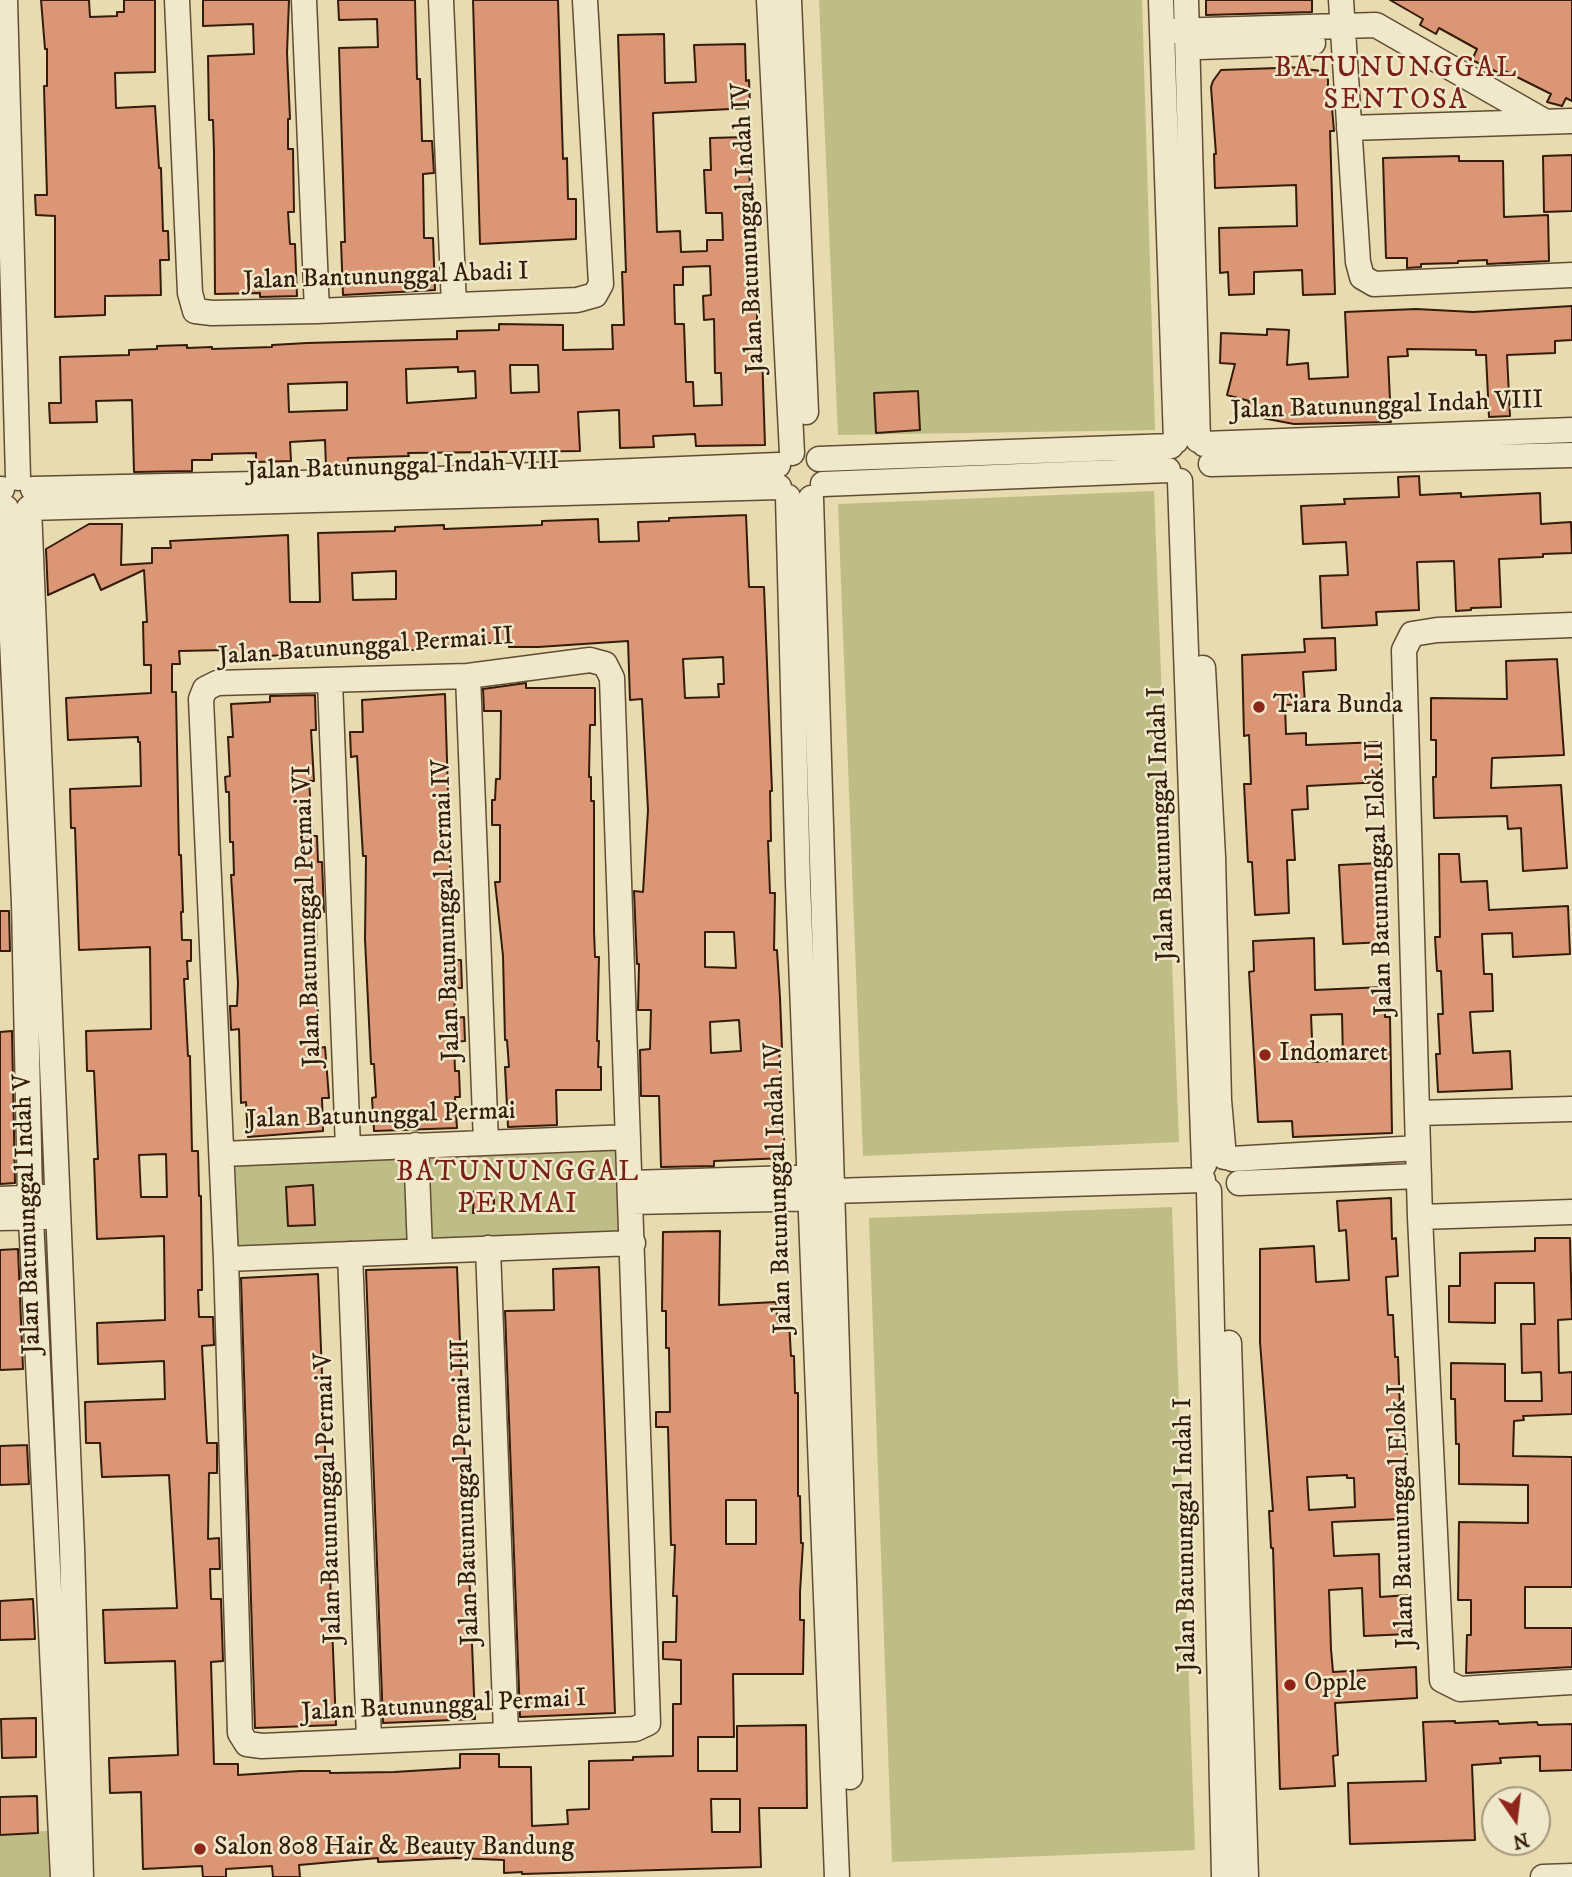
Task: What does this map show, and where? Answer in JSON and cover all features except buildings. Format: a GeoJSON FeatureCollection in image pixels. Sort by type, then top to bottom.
{"type":"FeatureCollection","features":[{"type":"Feature","properties":{"kind":"street","name":"Jalan Batununggal Indah V"},"geometry":{"type":"LineString","coordinates":[[5,0],[13,495],[34,902],[59,1206],[81,1877]]}},
{"type":"Feature","properties":{"kind":"street","name":"Jalan Bantununggal Abadi I"},"geometry":{"type":"LineString","coordinates":[[177,0],[190,293],[195,311],[212,313],[454,306],[578,300],[595,295],[601,284],[585,0]]}},
{"type":"Feature","properties":{"kind":"street"},"geometry":{"type":"LineString","coordinates":[[304,0],[317,312]]}},
{"type":"Feature","properties":{"kind":"street"},"geometry":{"type":"LineString","coordinates":[[441,0],[454,306]]}},
{"type":"Feature","properties":{"kind":"street","name":"Jalan Batununggal Indah IV"},"geometry":{"type":"LineString","coordinates":[[769,0],[781,56],[800,474],[823,883],[823,1188],[833,1531],[837,1877]]}},
{"type":"Feature","properties":{"kind":"street","name":"Jalan Batununggal Indah IV"},"geometry":{"type":"LineString","coordinates":[[781,56],[789,0]]}},
{"type":"Feature","properties":{"kind":"street"},"geometry":{"type":"LineString","coordinates":[[1161,0],[1175,40]]}},
{"type":"Feature","properties":{"kind":"street"},"geometry":{"type":"LineString","coordinates":[[1175,40],[1186,0]]}},
{"type":"Feature","properties":{"kind":"street"},"geometry":{"type":"LineString","coordinates":[[1341,0],[1362,277],[1374,284],[1572,275]]}},
{"type":"Feature","properties":{"kind":"street"},"geometry":{"type":"LineString","coordinates":[[1175,40],[1343,34],[1377,25],[1544,121]]}},
{"type":"Feature","properties":{"kind":"street","name":"Jalan Batununggal Indah I"},"geometry":{"type":"LineString","coordinates":[[1175,40],[1203,857],[1219,1100],[1225,1502],[1224,1877]]}},
{"type":"Feature","properties":{"kind":"street"},"geometry":{"type":"LineString","coordinates":[[1349,128],[1572,121]]}},
{"type":"Feature","properties":{"kind":"street","name":"Jalan Batununggal Indah VIII"},"geometry":{"type":"LineString","coordinates":[[1188,459],[1572,430]]}},
{"type":"Feature","properties":{"kind":"street","name":"Jalan Batununggal Indah VIII"},"geometry":{"type":"LineString","coordinates":[[13,495],[390,490],[1188,459],[1572,455]]}},
{"type":"Feature","properties":{"kind":"street","name":"Jalan Batununggal Indah IV"},"geometry":{"type":"LineString","coordinates":[[800,474],[797,883],[823,1188]]}},
{"type":"Feature","properties":{"kind":"street","name":"Jalan Batununggal Elok II"},"geometry":{"type":"LineString","coordinates":[[1417,1113],[1404,650],[1412,634],[1437,630],[1572,625]]}},
{"type":"Feature","properties":{"kind":"street","name":"Jalan Batununggal Permai II"},"geometry":{"type":"LineString","coordinates":[[222,1154],[201,699],[205,689],[216,683],[468,676],[590,660],[605,664],[612,678],[628,1137]]}},
{"type":"Feature","properties":{"kind":"street","name":"Jalan Batununggal Permai IV"},"geometry":{"type":"LineString","coordinates":[[468,676],[486,1143]]}},
{"type":"Feature","properties":{"kind":"street","name":"Jalan Batununggal Permai VI"},"geometry":{"type":"LineString","coordinates":[[330,681],[348,1148]]}},
{"type":"Feature","properties":{"kind":"street"},"geometry":{"type":"LineString","coordinates":[[797,883],[823,883]]}},
{"type":"Feature","properties":{"kind":"street","name":"Jalan Batununggal Indah V"},"geometry":{"type":"LineString","coordinates":[[34,902],[30,1208],[63,1877]]}},
{"type":"Feature","properties":{"kind":"street"},"geometry":{"type":"LineString","coordinates":[[1572,1109],[1417,1113],[1420,1217],[1572,1212]]}},
{"type":"Feature","properties":{"kind":"street"},"geometry":{"type":"LineString","coordinates":[[226,1259],[633,1242],[628,1137]]}},
{"type":"Feature","properties":{"kind":"street","name":"Jalan Batununggal Permai"},"geometry":{"type":"LineString","coordinates":[[226,1259],[222,1154],[628,1137]]}},
{"type":"Feature","properties":{"kind":"street"},"geometry":{"type":"LineString","coordinates":[[416,1146],[420,1251]]}},
{"type":"Feature","properties":{"kind":"street"},"geometry":{"type":"LineString","coordinates":[[1219,1176],[1418,1148]]}},
{"type":"Feature","properties":{"kind":"street"},"geometry":{"type":"LineString","coordinates":[[631,1192],[1219,1176],[1419,1176]]}},
{"type":"Feature","properties":{"kind":"street"},"geometry":{"type":"LineString","coordinates":[[0,1199],[30,1208]]}},
{"type":"Feature","properties":{"kind":"street"},"geometry":{"type":"LineString","coordinates":[[0,1218],[30,1208],[59,1206]]}},
{"type":"Feature","properties":{"kind":"street","name":"Jalan Batununggal Elok I"},"geometry":{"type":"LineString","coordinates":[[1420,1217],[1442,1680],[1460,1689],[1572,1682]]}},
{"type":"Feature","properties":{"kind":"street","name":"Jalan Batununggal Permai I"},"geometry":{"type":"LineString","coordinates":[[226,1259],[240,1733],[247,1744],[262,1746],[369,1739],[635,1729],[648,1723],[633,1242]]}},
{"type":"Feature","properties":{"kind":"street","name":"Jalan Batununggal Permai III"},"geometry":{"type":"LineString","coordinates":[[488,1248],[506,1733]]}},
{"type":"Feature","properties":{"kind":"street","name":"Jalan Batununggal Permai V"},"geometry":{"type":"LineString","coordinates":[[350,1254],[369,1739]]}},
{"type":"Feature","properties":{"kind":"street","name":"Jalan Batununggal Indah I"},"geometry":{"type":"LineString","coordinates":[[1225,1502],[1246,1877]]}},
{"type":"Feature","properties":{"kind":"street","name":"Jalan Batununggal Indah IV"},"geometry":{"type":"LineString","coordinates":[[833,1531],[853,1877]]}},
{"type":"Feature","properties":{"kind":"street"},"geometry":{"type":"LineString","coordinates":[[46,1547],[72,1547]]}},
{"type":"Feature","properties":{"kind":"street"},"geometry":{"type":"LineString","coordinates":[[1543,1877],[1572,1876]]}},
{"type":"Feature","properties":{"kind":"shaded area"},"geometry":{"type":"Polygon","coordinates":[[[819,0],[1142,0],[1155,430],[838,435],[819,0]]]}},
{"type":"Feature","properties":{"kind":"shaded area"},"geometry":{"type":"Polygon","coordinates":[[[1154,491],[1179,1142],[863,1156],[838,504],[1154,491]]]}},
{"type":"Feature","properties":{"kind":"shaded area"},"geometry":{"type":"Polygon","coordinates":[[[626,1140],[630,1241],[224,1255],[221,1158],[626,1140]]]}},
{"type":"Feature","properties":{"kind":"shaded area"},"geometry":{"type":"Polygon","coordinates":[[[1172,1207],[1195,1850],[892,1862],[869,1218],[1172,1207]]]}},
{"type":"Feature","properties":{"kind":"shaded area"},"geometry":{"type":"Polygon","coordinates":[[[49,1831],[50,1877],[0,1877],[0,1832],[49,1831]]]}},
{"type":"Feature","properties":{"kind":"place","name":"Tiara Bunda"},"geometry":{"type":"Point","coordinates":[1259,707]}},
{"type":"Feature","properties":{"kind":"place","name":"Indomaret"},"geometry":{"type":"Point","coordinates":[1265,1055]}},
{"type":"Feature","properties":{"kind":"place","name":"Opple"},"geometry":{"type":"Point","coordinates":[1290,1685]}},
{"type":"Feature","properties":{"kind":"place","name":"Salon 808 Hair & Beauty Bandung"},"geometry":{"type":"Point","coordinates":[200,1849]}},
{"type":"Feature","properties":{"kind":"district","name":"BATUNUNGGAL SENTOSA"},"geometry":{"type":"Point","coordinates":[1396,86]}},
{"type":"Feature","properties":{"kind":"district","name":"BATUNUNGGAL PERMAI"},"geometry":{"type":"Point","coordinates":[518,1190]}}]}
